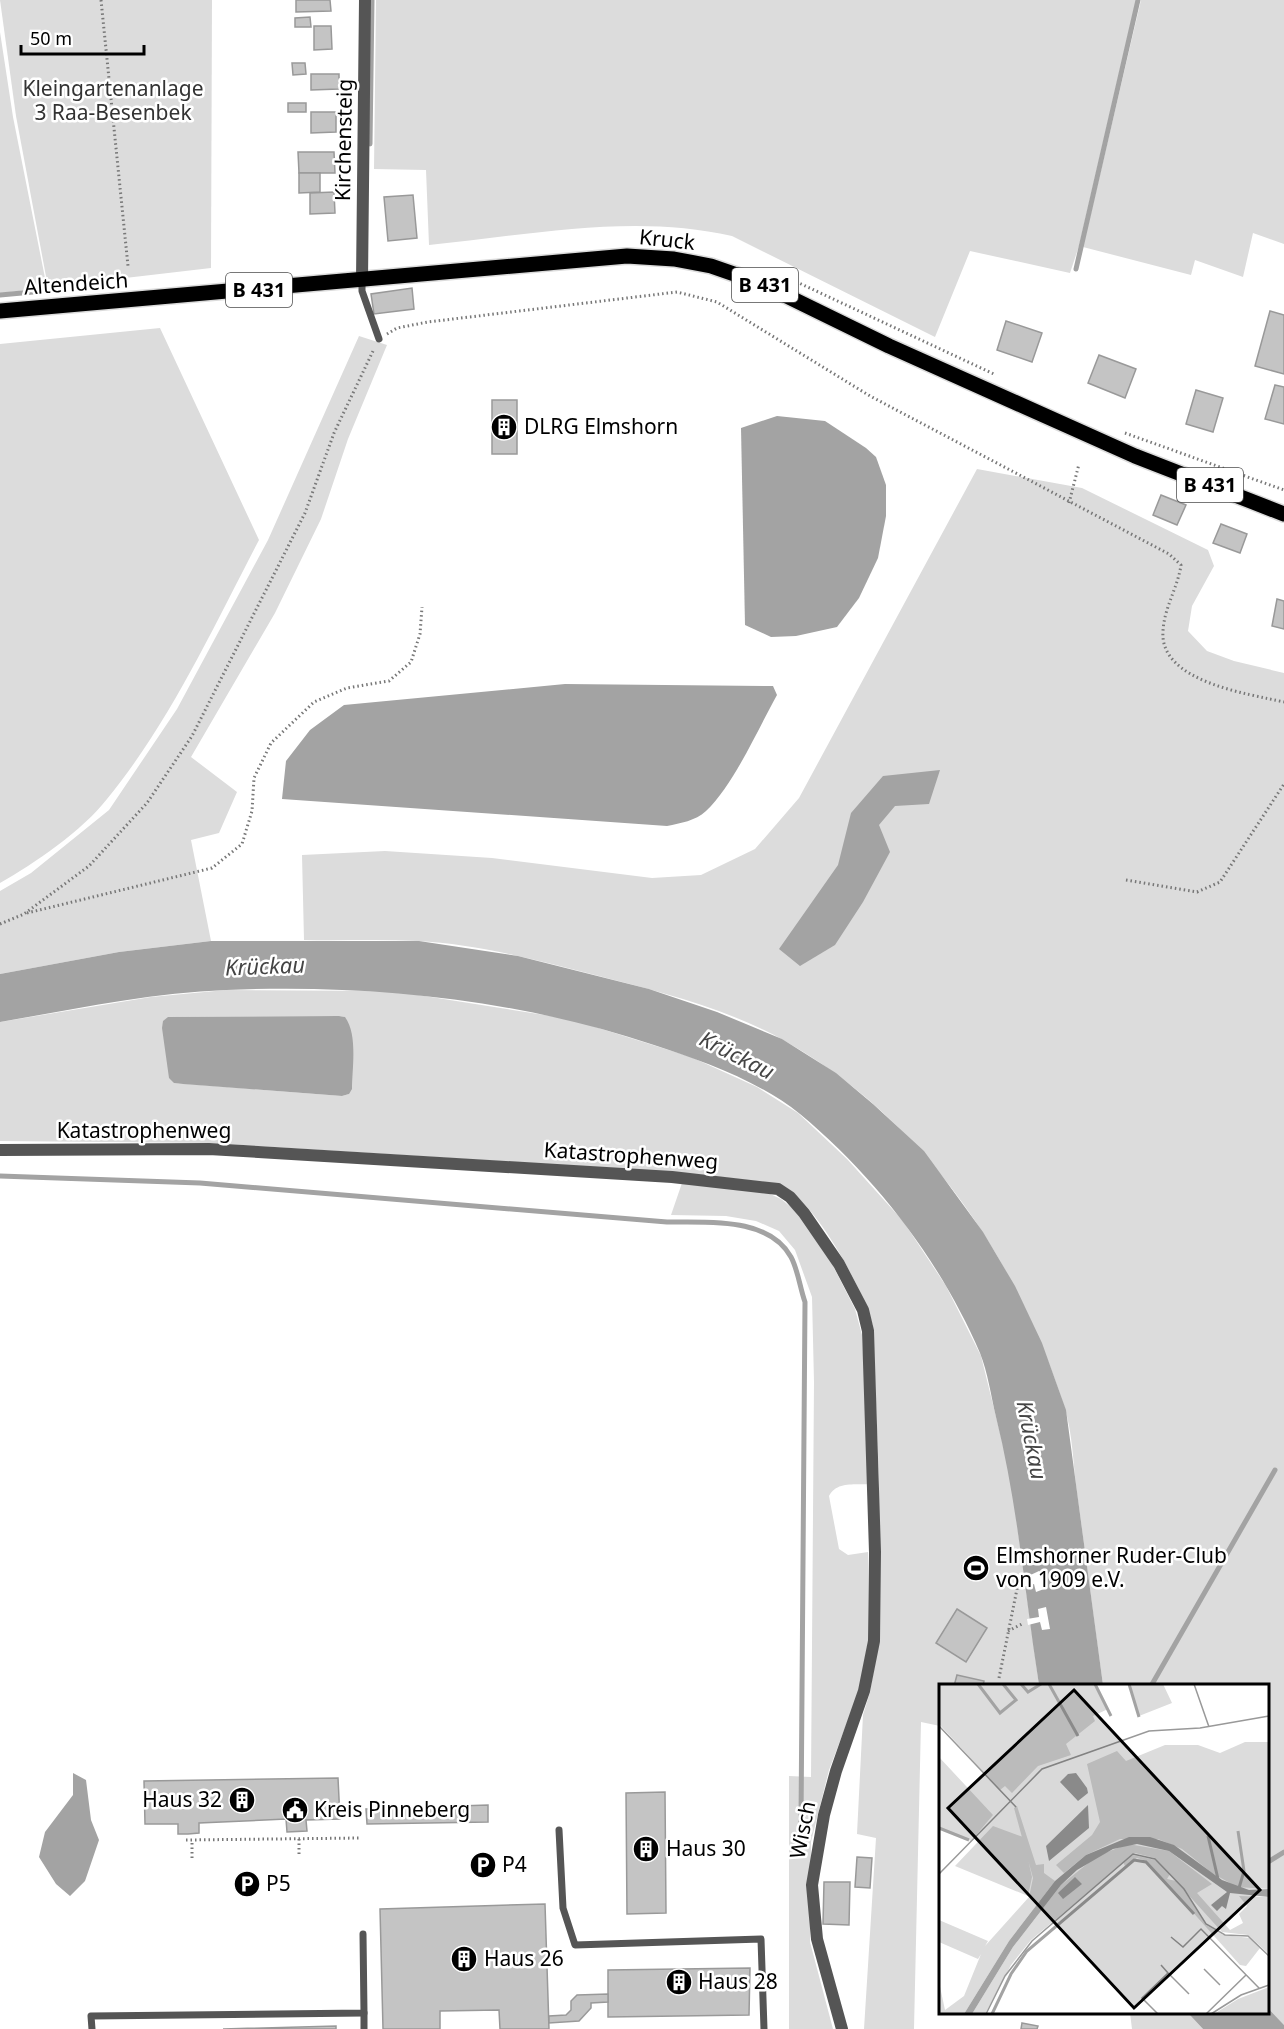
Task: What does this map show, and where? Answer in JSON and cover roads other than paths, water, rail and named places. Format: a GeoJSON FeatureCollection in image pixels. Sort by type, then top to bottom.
{"type":"FeatureCollection","features":[{"type":"Feature","properties":{"kind":"main road","name":"Kruck"},"geometry":{"type":"LineString","coordinates":[[155,299],[627,256],[674,259],[711,266],[760,283],[889,346],[1135,456],[1284,514]]}},
{"type":"Feature","properties":{"kind":"main road","name":"Altendeich"},"geometry":{"type":"LineString","coordinates":[[0,311],[155,299]]}},
{"type":"Feature","properties":{"kind":"street","name":"Kirchensteig"},"geometry":{"type":"LineString","coordinates":[[362,280],[365,0]]}},
{"type":"Feature","properties":{"kind":"street","name":"Katastrophenweg"},"geometry":{"type":"LineString","coordinates":[[0,1150],[209,1149],[672,1177],[778,1189],[790,1197],[804,1213],[839,1264],[862,1310],[868,1330],[875,1552],[874,1641]]}},
{"type":"Feature","properties":{"kind":"street","name":"Wisch"},"geometry":{"type":"LineString","coordinates":[[842,2029],[817,1939],[812,1885],[824,1815],[836,1770],[864,1691],[874,1641]]}},
{"type":"Feature","properties":{"kind":"lane"},"geometry":{"type":"LineString","coordinates":[[362,280],[362,291],[379,339]]}},
{"type":"Feature","properties":{"kind":"lane"},"geometry":{"type":"LineString","coordinates":[[559,1830],[563,1908],[575,1945],[761,1939],[764,2029]]}},
{"type":"Feature","properties":{"kind":"lane"},"geometry":{"type":"LineString","coordinates":[[363,1934],[364,2029]]}},
{"type":"Feature","properties":{"kind":"lane"},"geometry":{"type":"LineString","coordinates":[[92,2029],[91,2016],[364,2013]]}},
{"type":"Feature","properties":{"kind":"water"},"geometry":{"type":"Polygon","coordinates":[[[777,416],[825,421],[876,457],[886,485],[886,516],[878,558],[859,598],[837,627],[796,636],[771,637],[745,625],[741,428],[777,416]]]}},
{"type":"Feature","properties":{"kind":"water"},"geometry":{"type":"Polygon","coordinates":[[[565,684],[773,686],[777,695],[735,772],[716,800],[697,817],[672,825],[282,799],[286,761],[310,730],[344,705],[565,684]]]}},
{"type":"Feature","properties":{"kind":"water"},"geometry":{"type":"Polygon","coordinates":[[[940,770],[929,804],[895,806],[879,825],[890,852],[863,902],[835,945],[800,966],[779,949],[838,865],[851,813],[883,776],[940,770]]]}},
{"type":"Feature","properties":{"kind":"water","name":"Krückau"},"geometry":{"type":"Polygon","coordinates":[[[211,941],[419,941],[518,956],[649,989],[717,1012],[782,1039],[836,1073],[924,1151],[983,1232],[1015,1286],[1042,1343],[1066,1410],[1103,1684],[1039,1684],[1010,1483],[980,1353],[946,1286],[904,1223],[855,1165],[784,1102],[749,1082],[711,1065],[602,1029],[550,1016],[443,998],[334,990],[226,990],[141,998],[0,1022],[0,974],[119,952],[211,941]]]}},
{"type":"Feature","properties":{"kind":"water"},"geometry":{"type":"Polygon","coordinates":[[[168,1017],[345,1017],[352,1033],[352,1089],[349,1094],[342,1096],[183,1084],[174,1083],[169,1078],[162,1028],[163,1021],[168,1017]]]}},
{"type":"Feature","properties":{"kind":"water"},"geometry":{"type":"Polygon","coordinates":[[[73,1773],[86,1780],[91,1820],[99,1840],[85,1881],[70,1896],[56,1884],[39,1857],[45,1832],[73,1795],[73,1773]]]}},
{"type":"Feature","properties":{"kind":"water"},"geometry":{"type":"Polygon","coordinates":[[[1269,2009],[1284,2025],[1284,2029],[1203,2029],[1189,2014],[1269,2014],[1269,2009]]]}},
{"type":"Feature","properties":{"kind":"waterway"},"geometry":{"type":"LineString","coordinates":[[370,144],[372,0]]}},
{"type":"Feature","properties":{"kind":"waterway"},"geometry":{"type":"LineString","coordinates":[[1076,269],[1138,0]]}},
{"type":"Feature","properties":{"kind":"waterway"},"geometry":{"type":"LineString","coordinates":[[0,295],[33,292]]}},
{"type":"Feature","properties":{"kind":"waterway"},"geometry":{"type":"LineString","coordinates":[[0,1176],[200,1183],[667,1222],[735,1224],[767,1234],[781,1244],[791,1257],[805,1302],[801,1822]]}},
{"type":"Feature","properties":{"kind":"waterway"},"geometry":{"type":"LineString","coordinates":[[1152,1684],[1275,1470]]}},
{"type":"Feature","properties":{"kind":"waterway"},"geometry":{"type":"LineString","coordinates":[[1269,1861],[1284,1852]]}},
{"type":"Feature","properties":{"kind":"place","name":"DLRG Elmshorn"},"geometry":{"type":"Point","coordinates":[504,427]}},
{"type":"Feature","properties":{"kind":"place","name":"Elmshorner Ruder-Club von 1909 e.V."},"geometry":{"type":"Point","coordinates":[976,1568]}},
{"type":"Feature","properties":{"kind":"place","name":"Haus 32"},"geometry":{"type":"Point","coordinates":[242,1800]}},
{"type":"Feature","properties":{"kind":"place","name":"Kreis Pinneberg"},"geometry":{"type":"Point","coordinates":[295,1810]}},
{"type":"Feature","properties":{"kind":"place","name":"Haus 30"},"geometry":{"type":"Point","coordinates":[646,1849]}},
{"type":"Feature","properties":{"kind":"place","name":"P4"},"geometry":{"type":"Point","coordinates":[483,1865]}},
{"type":"Feature","properties":{"kind":"place","name":"P5"},"geometry":{"type":"Point","coordinates":[247,1884]}},
{"type":"Feature","properties":{"kind":"place","name":"Haus 26"},"geometry":{"type":"Point","coordinates":[464,1959]}},
{"type":"Feature","properties":{"kind":"place","name":"Haus 28"},"geometry":{"type":"Point","coordinates":[679,1982]}},
{"type":"Feature","properties":{"kind":"park label","name":"Kleingartenanlage 3 Raa-Besenbek"},"geometry":{"type":"Point","coordinates":[113,101]}}]}
